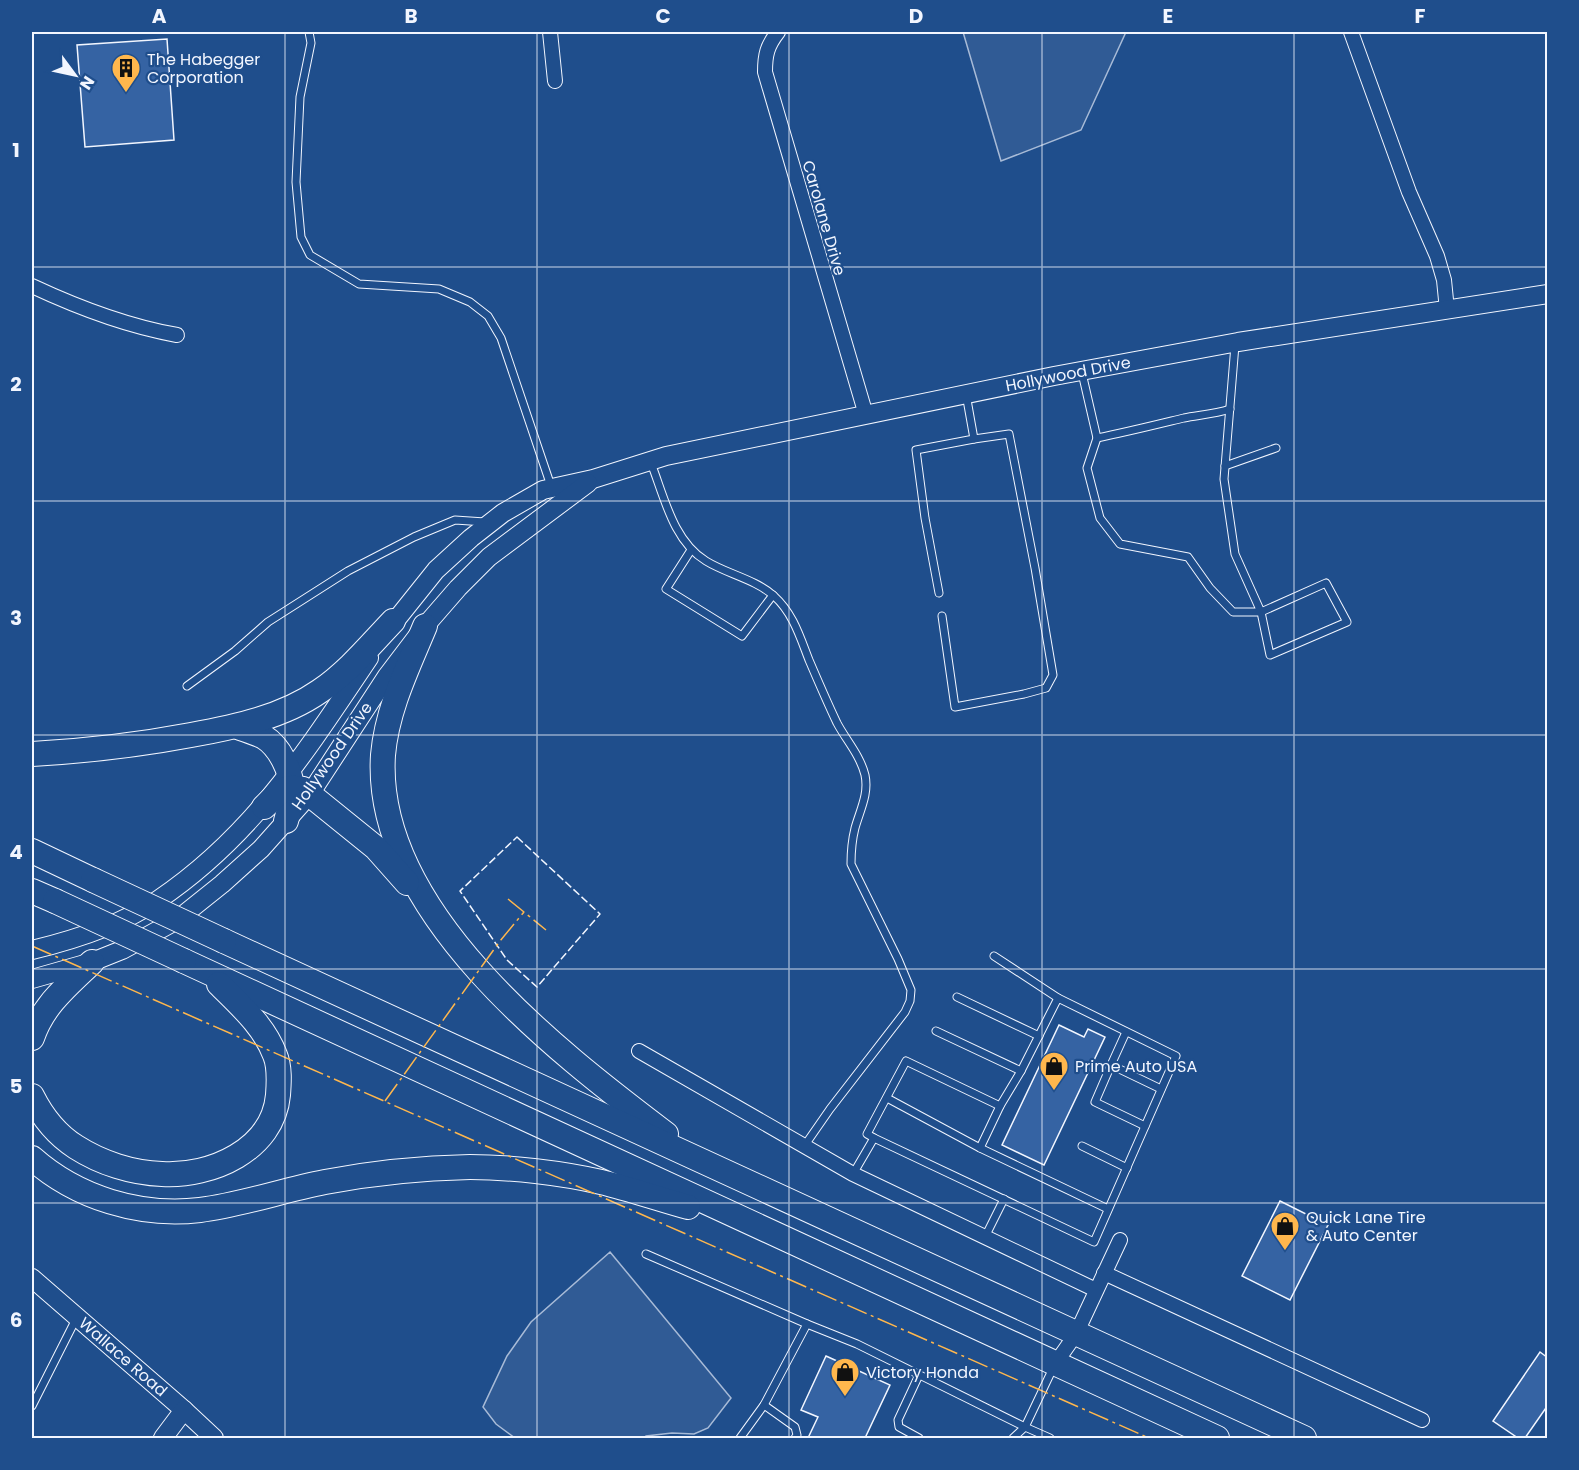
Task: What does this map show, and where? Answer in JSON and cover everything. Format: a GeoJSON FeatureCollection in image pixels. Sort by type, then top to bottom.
{"type":"FeatureCollection","features":[{"type":"Feature","properties":{"kind":"highway"},"geometry":{"type":"LineString","coordinates":[[32,754],[142,744],[238,727],[297,705],[321,690],[345,670],[393,621]]}},
{"type":"Feature","properties":{"kind":"highway"},"geometry":{"type":"LineString","coordinates":[[425,626],[396,695],[387,727],[383,755],[384,791],[399,849],[427,904]]}},
{"type":"Feature","properties":{"kind":"highway"},"geometry":{"type":"LineString","coordinates":[[238,727],[264,737],[283,758],[297,785],[376,848],[427,904],[462,951],[535,1026],[593,1079],[704,1162]]}},
{"type":"Feature","properties":{"kind":"highway"},"geometry":{"type":"LineString","coordinates":[[264,807],[283,789],[297,785]]}},
{"type":"Feature","properties":{"kind":"highway"},"geometry":{"type":"LineString","coordinates":[[286,821],[297,785]]}},
{"type":"Feature","properties":{"kind":"highway"},"geometry":{"type":"LineString","coordinates":[[32,851],[1304,1438]]}},
{"type":"Feature","properties":{"kind":"highway"},"geometry":{"type":"LineString","coordinates":[[32,891],[1217,1438]]}},
{"type":"Feature","properties":{"kind":"highway"},"geometry":{"type":"LineString","coordinates":[[32,1038],[36,1025],[52,1000],[92,962]]}},
{"type":"Feature","properties":{"kind":"highway"},"geometry":{"type":"LineString","coordinates":[[32,1096],[53,1128],[74,1147],[99,1160],[132,1171],[163,1175],[191,1173],[240,1155],[270,1124],[277,1103],[280,1080],[277,1058],[266,1035],[207,972]]}},
{"type":"Feature","properties":{"kind":"highway"},"geometry":{"type":"LineString","coordinates":[[32,1158],[65,1183],[103,1199],[132,1207],[170,1212],[202,1210],[325,1182],[402,1171],[471,1167],[525,1170],[600,1182],[766,1230]]}},
{"type":"Feature","properties":{"kind":"main road","name":"Hollywood Drive"},"geometry":{"type":"LineString","coordinates":[[297,785],[393,621],[436,570],[503,513],[543,490],[677,453],[1081,371],[1235,342],[1548,294]]}},
{"type":"Feature","properties":{"kind":"main road","name":"Hollywood Drive"},"geometry":{"type":"LineString","coordinates":[[297,785],[425,626],[489,557],[552,512],[593,478]]}},
{"type":"Feature","properties":{"kind":"main road","name":"Hollywood Drive"},"geometry":{"type":"LineString","coordinates":[[32,950],[64,942],[116,922],[157,900],[227,844],[264,807]]}},
{"type":"Feature","properties":{"kind":"main road","name":"Hollywood Drive"},"geometry":{"type":"LineString","coordinates":[[32,979],[92,962],[122,950],[177,920],[261,849],[286,821]]}},
{"type":"Feature","properties":{"kind":"main road","name":"Wallace Road"},"geometry":{"type":"LineString","coordinates":[[32,1278],[213,1438]]}},
{"type":"Feature","properties":{"kind":"main road"},"geometry":{"type":"LineString","coordinates":[[163,1438],[184,1410]]}},
{"type":"Feature","properties":{"kind":"street"},"geometry":{"type":"LineString","coordinates":[[549,32],[555,81]]}},
{"type":"Feature","properties":{"kind":"street","name":"Carolane Drive"},"geometry":{"type":"LineString","coordinates":[[777,32],[766,50],[765,72],[866,415]]}},
{"type":"Feature","properties":{"kind":"street"},"geometry":{"type":"LineString","coordinates":[[1351,32],[1409,192],[1437,256],[1444,280],[1447,310]]}},
{"type":"Feature","properties":{"kind":"street"},"geometry":{"type":"LineString","coordinates":[[32,286],[110,320],[146,330],[177,335]]}},
{"type":"Feature","properties":{"kind":"street"},"geometry":{"type":"LineString","coordinates":[[639,1051],[853,1174],[1096,1290]]}},
{"type":"Feature","properties":{"kind":"street"},"geometry":{"type":"LineString","coordinates":[[1055,1364],[1076,1334],[1120,1240]]}},
{"type":"Feature","properties":{"kind":"street"},"geometry":{"type":"LineString","coordinates":[[1104,1273],[1422,1420]]}},
{"type":"Feature","properties":{"kind":"lane"},"geometry":{"type":"LineString","coordinates":[[309,32],[311,43],[300,97],[296,182],[301,237],[310,255],[359,284],[439,290],[470,302],[488,316],[501,338],[551,488]]}},
{"type":"Feature","properties":{"kind":"lane"},"geometry":{"type":"LineString","coordinates":[[1081,371],[1097,438],[1087,468],[1100,518],[1120,544],[1188,557],[1210,588],[1233,612],[1261,612],[1326,583],[1347,622],[1270,655],[1261,612],[1235,554],[1224,479],[1235,342]]}},
{"type":"Feature","properties":{"kind":"lane"},"geometry":{"type":"LineString","coordinates":[[966,394],[974,439]]}},
{"type":"Feature","properties":{"kind":"lane"},"geometry":{"type":"LineString","coordinates":[[1097,438],[1230,409]]}},
{"type":"Feature","properties":{"kind":"lane"},"geometry":{"type":"LineString","coordinates":[[939,593],[925,518],[916,450],[1009,435],[1053,675],[1046,687],[1024,694],[955,707],[942,616]]}},
{"type":"Feature","properties":{"kind":"lane"},"geometry":{"type":"LineString","coordinates":[[1225,466],[1276,448]]}},
{"type":"Feature","properties":{"kind":"lane"},"geometry":{"type":"LineString","coordinates":[[650,460],[680,535],[691,550],[705,561],[760,586],[774,595],[793,621],[825,698],[853,747],[864,774],[866,789],[864,803],[851,849],[851,864],[898,959],[910,990],[910,1001],[905,1012],[830,1108],[805,1145]]}},
{"type":"Feature","properties":{"kind":"lane"},"geometry":{"type":"LineString","coordinates":[[187,686],[235,651],[268,622],[348,571],[414,537],[455,520],[491,522]]}},
{"type":"Feature","properties":{"kind":"lane"},"geometry":{"type":"LineString","coordinates":[[691,550],[666,589],[742,636],[774,595]]}},
{"type":"Feature","properties":{"kind":"lane"},"geometry":{"type":"LineString","coordinates":[[994,956],[1058,998],[1176,1056],[1094,1242],[867,1134],[906,1061],[1000,1106]]}},
{"type":"Feature","properties":{"kind":"lane"},"geometry":{"type":"LineString","coordinates":[[957,997],[1039,1036]]}},
{"type":"Feature","properties":{"kind":"lane"},"geometry":{"type":"LineString","coordinates":[[980,1148],[1058,998]]}},
{"type":"Feature","properties":{"kind":"lane"},"geometry":{"type":"LineString","coordinates":[[936,1031],[1021,1071]]}},
{"type":"Feature","properties":{"kind":"lane"},"geometry":{"type":"LineString","coordinates":[[1126,1032],[1095,1102],[1145,1126]]}},
{"type":"Feature","properties":{"kind":"lane"},"geometry":{"type":"LineString","coordinates":[[1111,1065],[1161,1089]]}},
{"type":"Feature","properties":{"kind":"lane"},"geometry":{"type":"LineString","coordinates":[[887,1098],[980,1148],[1108,1209]]}},
{"type":"Feature","properties":{"kind":"lane"},"geometry":{"type":"LineString","coordinates":[[853,1174],[874,1138]]}},
{"type":"Feature","properties":{"kind":"lane"},"geometry":{"type":"LineString","coordinates":[[1082,1146],[1127,1168]]}},
{"type":"Feature","properties":{"kind":"lane"},"geometry":{"type":"LineString","coordinates":[[985,1238],[1004,1199]]}},
{"type":"Feature","properties":{"kind":"lane"},"geometry":{"type":"LineString","coordinates":[[646,1254],[857,1344],[1048,1438]]}},
{"type":"Feature","properties":{"kind":"lane"},"geometry":{"type":"LineString","coordinates":[[32,1406],[77,1317]]}},
{"type":"Feature","properties":{"kind":"lane"},"geometry":{"type":"LineString","coordinates":[[740,1438],[764,1406],[807,1324]]}},
{"type":"Feature","properties":{"kind":"lane"},"geometry":{"type":"LineString","coordinates":[[1013,1438],[1024,1427],[1055,1364]]}},
{"type":"Feature","properties":{"kind":"lane"},"geometry":{"type":"LineString","coordinates":[[919,1375],[898,1420],[899,1427],[919,1438]]}},
{"type":"Feature","properties":{"kind":"lane"},"geometry":{"type":"LineString","coordinates":[[764,1406],[795,1427],[797,1431],[795,1438]]}},
{"type":"Feature","properties":{"kind":"shaded area"},"geometry":{"type":"Polygon","coordinates":[[[963,32],[1126,32],[1081,130],[1001,161],[963,32]]]}},
{"type":"Feature","properties":{"kind":"shaded area"},"geometry":{"type":"Polygon","coordinates":[[[610,1252],[731,1398],[708,1428],[694,1434],[672,1433],[644,1438],[515,1438],[496,1424],[483,1407],[507,1356],[531,1322],[610,1252]]]}},
{"type":"Feature","properties":{"kind":"building","name":"The Habegger Corporation"},"geometry":{"type":"Polygon","coordinates":[[[167,39],[174,140],[85,147],[77,45],[167,39]]]}},
{"type":"Feature","properties":{"kind":"building","name":"Prime Auto USA"},"geometry":{"type":"Polygon","coordinates":[[[1059,1025],[1084,1037],[1088,1029],[1105,1037],[1044,1165],[1002,1145],[1059,1025]]]}},
{"type":"Feature","properties":{"kind":"building","name":"Quick Lane Tire & Auto Center"},"geometry":{"type":"Polygon","coordinates":[[[1280,1201],[1328,1225],[1290,1300],[1242,1276],[1280,1201]]]}},
{"type":"Feature","properties":{"kind":"building"},"geometry":{"type":"Polygon","coordinates":[[[1540,1352],[1548,1358],[1548,1405],[1525,1438],[1518,1438],[1493,1421],[1540,1352]]]}},
{"type":"Feature","properties":{"kind":"building","name":"Victory Honda"},"geometry":{"type":"Polygon","coordinates":[[[826,1356],[890,1385],[865,1438],[808,1438],[818,1417],[801,1410],[826,1356]]]}},
{"type":"Feature","properties":{"kind":"fence"},"geometry":{"type":"LineString","coordinates":[[517,837],[600,914],[537,987],[507,960],[460,891],[517,837]]}},
{"type":"Feature","properties":{"kind":"power"},"geometry":{"type":"LineString","coordinates":[[508,899],[546,930]]}},
{"type":"Feature","properties":{"kind":"power"},"geometry":{"type":"LineString","coordinates":[[385,1101],[500,941],[524,912]]}},
{"type":"Feature","properties":{"kind":"power"},"geometry":{"type":"LineString","coordinates":[[32,946],[1149,1438]]}},
{"type":"Feature","properties":{"kind":"place","name":"The Habegger Corporation"},"geometry":{"type":"Point","coordinates":[126,94]}},
{"type":"Feature","properties":{"kind":"place","name":"Prime Auto USA"},"geometry":{"type":"Point","coordinates":[1054,1092]}},
{"type":"Feature","properties":{"kind":"place","name":"Quick Lane Tire & Auto Center"},"geometry":{"type":"Point","coordinates":[1285,1252]}},
{"type":"Feature","properties":{"kind":"place","name":"Victory Honda"},"geometry":{"type":"Point","coordinates":[845,1398]}}]}
